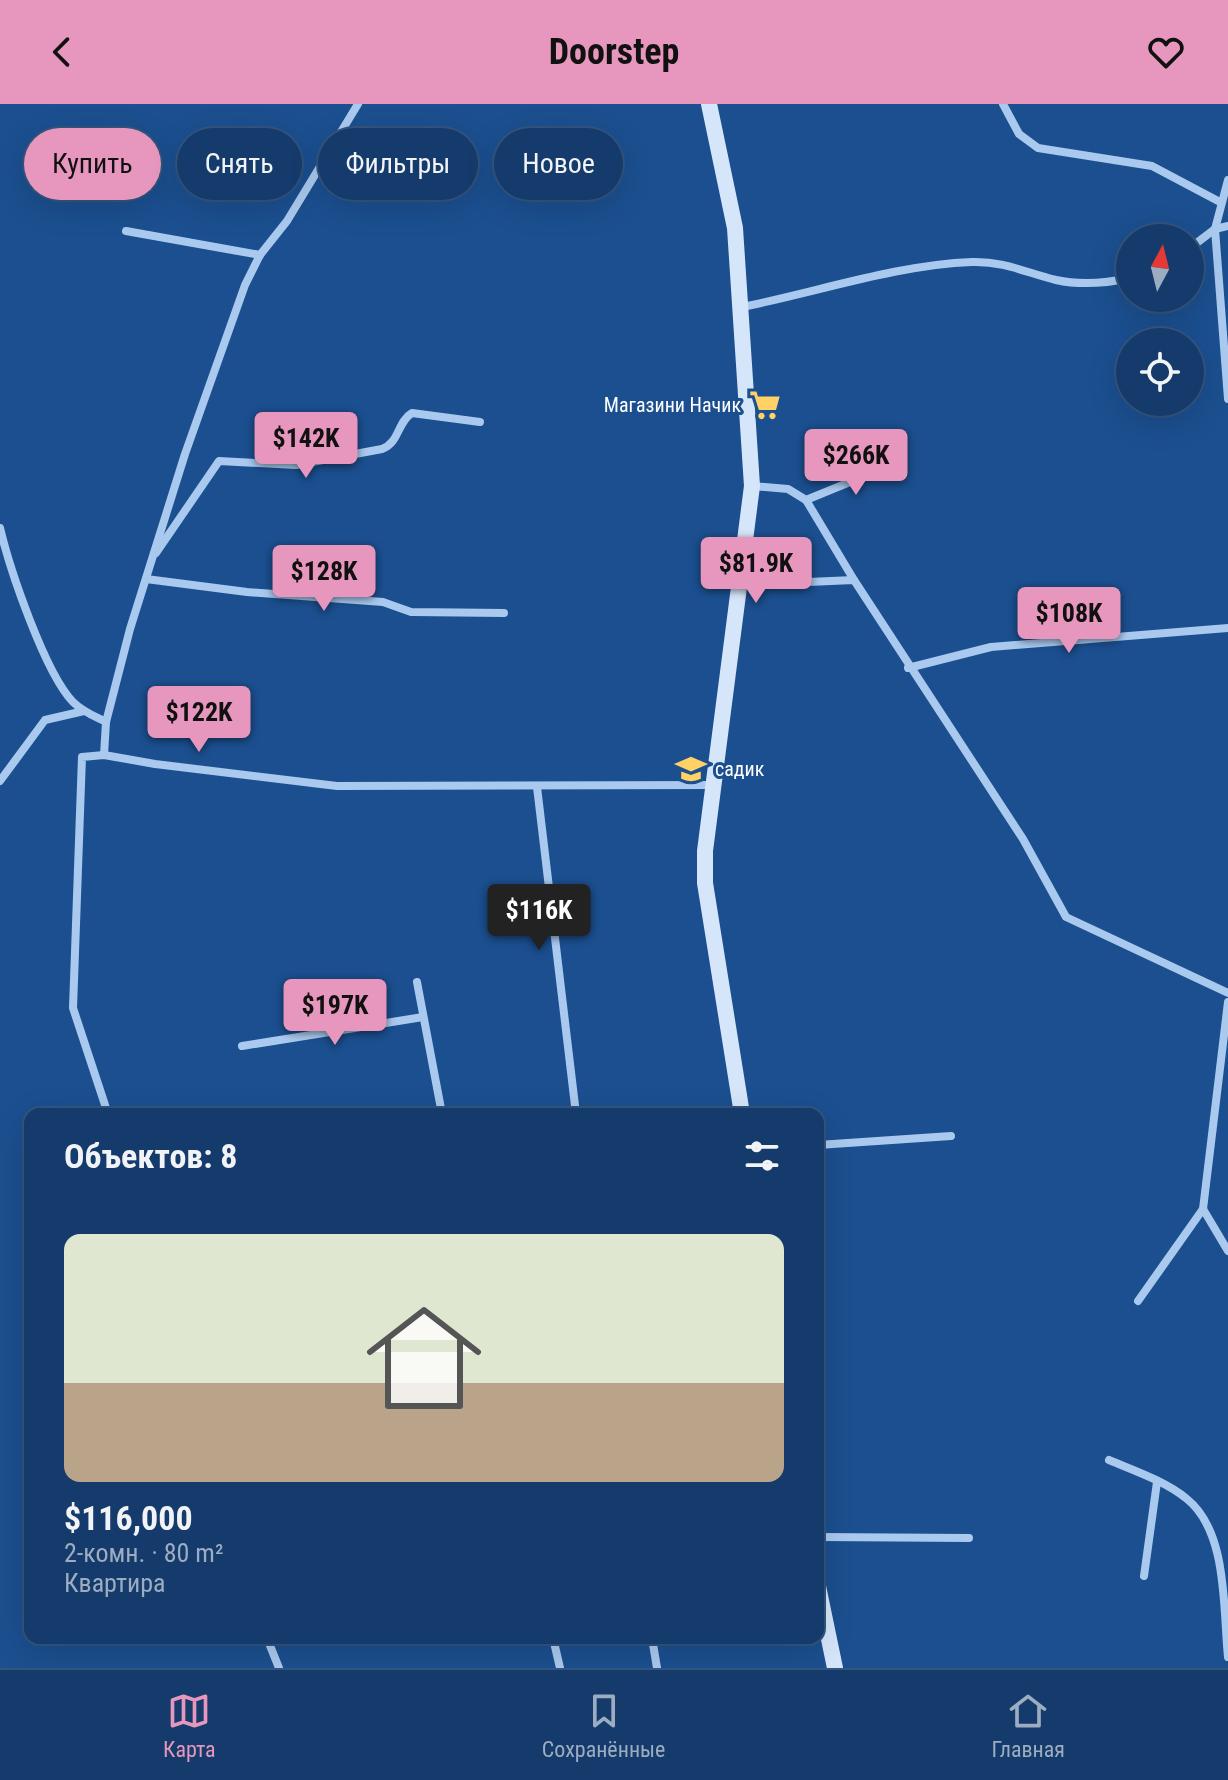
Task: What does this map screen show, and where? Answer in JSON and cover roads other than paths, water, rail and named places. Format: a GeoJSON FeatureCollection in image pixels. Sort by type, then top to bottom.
{"type":"FeatureCollection","features":[{"type":"Feature","properties":{"kind":"street"},"geometry":{"type":"LineString","coordinates":[[104,755],[106,722],[151,560],[216,365],[260,255],[287,221],[358,104]]}},
{"type":"Feature","properties":{"kind":"street"},"geometry":{"type":"LineString","coordinates":[[709,104],[735,228],[752,486],[706,823],[705,883],[741,1108]]}},
{"type":"Feature","properties":{"kind":"street"},"geometry":{"type":"LineString","coordinates":[[1003,104],[1019,134],[1038,148],[1152,166],[1220,202]]}},
{"type":"Feature","properties":{"kind":"street"},"geometry":{"type":"LineString","coordinates":[[1228,180],[1215,229],[1228,399]]}},
{"type":"Feature","properties":{"kind":"street"},"geometry":{"type":"LineString","coordinates":[[1204,237],[1215,229],[1228,226]]}},
{"type":"Feature","properties":{"kind":"street"},"geometry":{"type":"LineString","coordinates":[[126,231],[260,255]]}},
{"type":"Feature","properties":{"kind":"street"},"geometry":{"type":"LineString","coordinates":[[742,307],[909,270],[971,262],[1018,266],[1058,280],[1084,283],[1116,280]]}},
{"type":"Feature","properties":{"kind":"street"},"geometry":{"type":"LineString","coordinates":[[151,560],[183,518],[207,473],[219,461],[296,465],[382,449],[393,443],[403,420],[412,413],[480,422]]}},
{"type":"Feature","properties":{"kind":"street"},"geometry":{"type":"LineString","coordinates":[[806,500],[894,464]]}},
{"type":"Feature","properties":{"kind":"street"},"geometry":{"type":"LineString","coordinates":[[752,486],[788,489],[806,500],[908,668],[1023,839],[1066,917],[1228,993]]}},
{"type":"Feature","properties":{"kind":"street"},"geometry":{"type":"LineString","coordinates":[[0,528],[11,571],[63,688],[84,711],[106,722]]}},
{"type":"Feature","properties":{"kind":"street"},"geometry":{"type":"LineString","coordinates":[[146,579],[247,592],[383,602],[411,612],[504,613]]}},
{"type":"Feature","properties":{"kind":"street"},"geometry":{"type":"LineString","coordinates":[[739,585],[854,580]]}},
{"type":"Feature","properties":{"kind":"street"},"geometry":{"type":"LineString","coordinates":[[908,668],[991,647],[1228,628]]}},
{"type":"Feature","properties":{"kind":"street"},"geometry":{"type":"LineString","coordinates":[[0,781],[45,720],[84,711]]}},
{"type":"Feature","properties":{"kind":"street"},"geometry":{"type":"LineString","coordinates":[[106,1108],[73,1008],[71,982],[78,928],[80,763],[88,753],[337,786],[712,785]]}},
{"type":"Feature","properties":{"kind":"street"},"geometry":{"type":"LineString","coordinates":[[537,787],[575,1108]]}},
{"type":"Feature","properties":{"kind":"street"},"geometry":{"type":"LineString","coordinates":[[417,982],[441,1108]]}},
{"type":"Feature","properties":{"kind":"street"},"geometry":{"type":"LineString","coordinates":[[1138,1301],[1203,1209],[1228,1002]]}},
{"type":"Feature","properties":{"kind":"street"},"geometry":{"type":"LineString","coordinates":[[242,1046],[423,1017]]}},
{"type":"Feature","properties":{"kind":"street"},"geometry":{"type":"LineString","coordinates":[[824,1145],[951,1136]]}},
{"type":"Feature","properties":{"kind":"street"},"geometry":{"type":"LineString","coordinates":[[1203,1209],[1228,1251]]}},
{"type":"Feature","properties":{"kind":"street"},"geometry":{"type":"LineString","coordinates":[[1109,1460],[1186,1498],[1208,1526],[1219,1574],[1228,1657]]}},
{"type":"Feature","properties":{"kind":"street"},"geometry":{"type":"LineString","coordinates":[[1144,1576],[1157,1482]]}},
{"type":"Feature","properties":{"kind":"street"},"geometry":{"type":"LineString","coordinates":[[824,1537],[969,1538]]}},
{"type":"Feature","properties":{"kind":"street"},"geometry":{"type":"LineString","coordinates":[[824,1615],[835,1668]]}},
{"type":"Feature","properties":{"kind":"street"},"geometry":{"type":"LineString","coordinates":[[269,1644],[279,1668]]}},
{"type":"Feature","properties":{"kind":"street"},"geometry":{"type":"LineString","coordinates":[[554,1644],[560,1668]]}},
{"type":"Feature","properties":{"kind":"street"},"geometry":{"type":"LineString","coordinates":[[653,1644],[657,1668]]}},
{"type":"Feature","properties":{"kind":"place","name":"Магазини Начик"},"geometry":{"type":"Point","coordinates":[765,405]}},
{"type":"Feature","properties":{"kind":"place","name":"садик"},"geometry":{"type":"Point","coordinates":[691,769]}}]}
